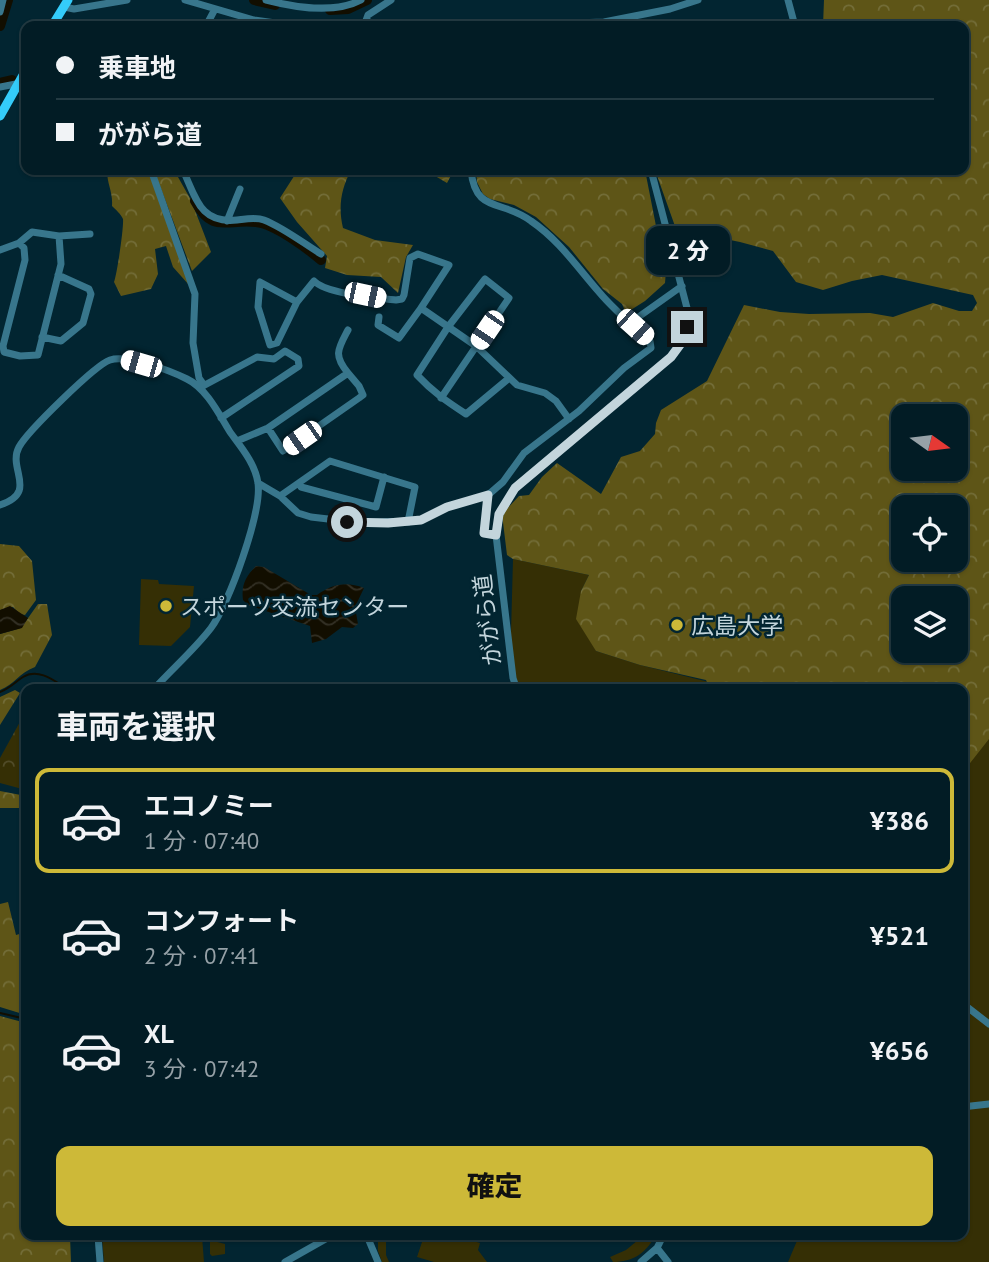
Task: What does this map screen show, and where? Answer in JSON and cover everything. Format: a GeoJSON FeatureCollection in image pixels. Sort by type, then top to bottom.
{"type":"FeatureCollection","features":[{"type":"Feature","properties":{"kind":"main road"},"geometry":{"type":"LineString","coordinates":[[55,21],[66,4]]}},
{"type":"Feature","properties":{"kind":"main road"},"geometry":{"type":"LineString","coordinates":[[0,116],[21,84]]}},
{"type":"Feature","properties":{"kind":"street"},"geometry":{"type":"LineString","coordinates":[[0,12],[3,0]]}},
{"type":"Feature","properties":{"kind":"street"},"geometry":{"type":"LineString","coordinates":[[66,4],[74,9],[127,0]]}},
{"type":"Feature","properties":{"kind":"street"},"geometry":{"type":"LineString","coordinates":[[185,0],[261,21]]}},
{"type":"Feature","properties":{"kind":"street"},"geometry":{"type":"LineString","coordinates":[[266,0],[293,5],[338,7],[361,0]]}},
{"type":"Feature","properties":{"kind":"street"},"geometry":{"type":"LineString","coordinates":[[366,21],[368,15],[391,0]]}},
{"type":"Feature","properties":{"kind":"street"},"geometry":{"type":"LineString","coordinates":[[609,21],[670,9],[698,0]]}},
{"type":"Feature","properties":{"kind":"street"},"geometry":{"type":"LineString","coordinates":[[788,0],[794,21]]}},
{"type":"Feature","properties":{"kind":"street"},"geometry":{"type":"LineString","coordinates":[[209,21],[215,9]]}},
{"type":"Feature","properties":{"kind":"street"},"geometry":{"type":"LineString","coordinates":[[0,87],[21,83]]}},
{"type":"Feature","properties":{"kind":"street"},"geometry":{"type":"LineString","coordinates":[[153,175],[195,294],[193,343],[199,384],[250,461],[258,483],[257,509],[219,616],[158,684]]}},
{"type":"Feature","properties":{"kind":"street"},"geometry":{"type":"LineString","coordinates":[[185,175],[203,211],[216,219],[264,220],[321,254]]}},
{"type":"Feature","properties":{"kind":"street"},"geometry":{"type":"LineString","coordinates":[[258,483],[280,496],[298,513],[312,517],[362,523],[421,520],[447,507],[488,495],[503,482],[524,453],[569,419],[624,368],[651,348],[650,341],[599,293],[565,251],[533,221],[512,209],[488,203],[479,197],[471,175]]}},
{"type":"Feature","properties":{"kind":"street","name":"ががら道"},"geometry":{"type":"LineString","coordinates":[[515,684],[496,535],[499,514],[515,488],[677,349],[687,327],[687,308],[682,286],[652,175]]}},
{"type":"Feature","properties":{"kind":"street"},"geometry":{"type":"LineString","coordinates":[[227,221],[240,189]]}},
{"type":"Feature","properties":{"kind":"street"},"geometry":{"type":"LineString","coordinates":[[0,250],[19,243],[32,232],[59,236],[90,234]]}},
{"type":"Feature","properties":{"kind":"street"},"geometry":{"type":"LineString","coordinates":[[19,243],[24,248],[25,260],[3,346],[4,352],[20,356],[38,355],[61,264],[59,236]]}},
{"type":"Feature","properties":{"kind":"street"},"geometry":{"type":"LineString","coordinates":[[297,302],[260,282],[258,307],[270,345],[277,344],[297,302],[314,281],[318,286],[335,292],[396,300],[402,299],[411,258],[418,254],[449,265],[399,338],[378,325],[379,317]]}},
{"type":"Feature","properties":{"kind":"street"},"geometry":{"type":"LineString","coordinates":[[42,337],[61,341],[83,323],[91,294],[89,289],[58,275]]}},
{"type":"Feature","properties":{"kind":"street"},"geometry":{"type":"LineString","coordinates":[[441,398],[509,298],[485,279],[417,375],[433,393],[466,414],[508,379]]}},
{"type":"Feature","properties":{"kind":"street"},"geometry":{"type":"LineString","coordinates":[[630,323],[682,286]]}},
{"type":"Feature","properties":{"kind":"street"},"geometry":{"type":"LineString","coordinates":[[421,308],[476,346],[508,379],[517,385],[545,393],[556,401],[569,419]]}},
{"type":"Feature","properties":{"kind":"street"},"geometry":{"type":"LineString","coordinates":[[268,428],[283,451],[363,395],[337,357],[338,347],[348,330]]}},
{"type":"Feature","properties":{"kind":"street"},"geometry":{"type":"LineString","coordinates":[[0,505],[14,498],[20,487],[17,457],[19,447],[49,414],[105,362],[123,358],[199,384],[257,357],[274,359],[285,352],[298,359],[299,366],[222,418]]}},
{"type":"Feature","properties":{"kind":"street"},"geometry":{"type":"LineString","coordinates":[[237,442],[268,428],[348,373]]}},
{"type":"Feature","properties":{"kind":"street"},"geometry":{"type":"LineString","coordinates":[[280,496],[330,461],[415,487],[408,522]]}},
{"type":"Feature","properties":{"kind":"street"},"geometry":{"type":"LineString","coordinates":[[299,483],[376,507],[384,477]]}},
{"type":"Feature","properties":{"kind":"street"},"geometry":{"type":"LineString","coordinates":[[488,495],[484,533],[496,535]]}},
{"type":"Feature","properties":{"kind":"street"},"geometry":{"type":"LineString","coordinates":[[968,1008],[989,1024]]}},
{"type":"Feature","properties":{"kind":"street"},"geometry":{"type":"LineString","coordinates":[[968,1106],[989,1104]]}},
{"type":"Feature","properties":{"kind":"street"},"geometry":{"type":"LineString","coordinates":[[98,1240],[100,1262]]}},
{"type":"Feature","properties":{"kind":"street"},"geometry":{"type":"LineString","coordinates":[[285,1262],[324,1240]]}},
{"type":"Feature","properties":{"kind":"street"},"geometry":{"type":"LineString","coordinates":[[369,1240],[378,1262]]}},
{"type":"Feature","properties":{"kind":"street"},"geometry":{"type":"LineString","coordinates":[[641,1262],[657,1248],[661,1240]]}},
{"type":"Feature","properties":{"kind":"street"},"geometry":{"type":"LineString","coordinates":[[657,1248],[668,1262]]}},
{"type":"Feature","properties":{"kind":"green space"},"geometry":{"type":"Polygon","coordinates":[[[824,0],[989,0],[989,739],[968,766],[968,684],[708,684],[706,680],[640,665],[596,651],[576,619],[581,591],[589,575],[513,559],[507,555],[502,514],[519,496],[529,495],[557,463],[601,494],[621,457],[640,451],[655,434],[661,410],[707,381],[744,305],[780,312],[870,313],[893,317],[933,303],[959,311],[972,311],[977,303],[973,295],[882,275],[823,290],[796,282],[773,251],[676,229],[657,175],[969,175],[969,21],[823,21],[824,0]]]}},
{"type":"Feature","properties":{"kind":"green space"},"geometry":{"type":"Polygon","coordinates":[[[108,175],[150,175],[189,285],[173,267],[166,246],[155,249],[158,274],[151,289],[121,296],[114,282],[123,219],[112,206],[108,175]]]}},
{"type":"Feature","properties":{"kind":"green space"},"geometry":{"type":"Polygon","coordinates":[[[156,175],[177,175],[191,200],[211,252],[192,271],[156,175]]]}},
{"type":"Feature","properties":{"kind":"green space"},"geometry":{"type":"Polygon","coordinates":[[[295,175],[349,175],[341,198],[343,228],[375,240],[413,245],[406,257],[398,293],[381,277],[347,275],[325,268],[327,256],[280,198],[295,175]]]}},
{"type":"Feature","properties":{"kind":"green space"},"geometry":{"type":"Polygon","coordinates":[[[433,175],[451,175],[447,183],[433,175]]]}},
{"type":"Feature","properties":{"kind":"green space"},"geometry":{"type":"Polygon","coordinates":[[[476,175],[646,175],[656,226],[667,258],[665,283],[626,313],[622,304],[603,289],[569,247],[536,217],[514,205],[490,199],[483,194],[476,175]]]}},
{"type":"Feature","properties":{"kind":"green space"},"geometry":{"type":"Polygon","coordinates":[[[0,544],[19,546],[32,561],[36,600],[25,615],[13,607],[0,610],[0,544]]]}},
{"type":"Feature","properties":{"kind":"green space"},"geometry":{"type":"Polygon","coordinates":[[[513,559],[589,575],[581,591],[596,651],[717,684],[513,684],[510,669],[513,559]]]}},
{"type":"Feature","properties":{"kind":"green space","name":"スポーツ交流センター"},"geometry":{"type":"Polygon","coordinates":[[[141,579],[158,580],[159,584],[194,586],[190,627],[171,646],[139,645],[141,579]]]}},
{"type":"Feature","properties":{"kind":"green space"},"geometry":{"type":"Polygon","coordinates":[[[38,604],[47,604],[52,635],[35,667],[0,690],[0,634],[21,628],[38,604]]]}},
{"type":"Feature","properties":{"kind":"green space"},"geometry":{"type":"Polygon","coordinates":[[[15,690],[20,693],[0,725],[0,697],[15,690]]]}},
{"type":"Feature","properties":{"kind":"green space"},"geometry":{"type":"Polygon","coordinates":[[[21,720],[21,789],[0,783],[0,758],[21,720]]]}},
{"type":"Feature","properties":{"kind":"green space"},"geometry":{"type":"Polygon","coordinates":[[[989,733],[989,1262],[788,1262],[797,1240],[968,1240],[968,764],[989,733]]]}},
{"type":"Feature","properties":{"kind":"green space"},"geometry":{"type":"Polygon","coordinates":[[[0,791],[21,795],[21,808],[0,808],[0,791]]]}},
{"type":"Feature","properties":{"kind":"green space"},"geometry":{"type":"Polygon","coordinates":[[[8,902],[16,935],[21,934],[21,1013],[0,1007],[0,904],[8,902]]]}},
{"type":"Feature","properties":{"kind":"green space"},"geometry":{"type":"Polygon","coordinates":[[[0,1016],[21,1022],[21,1240],[70,1240],[71,1262],[0,1262],[0,1016]]]}},
{"type":"Feature","properties":{"kind":"green space"},"geometry":{"type":"Polygon","coordinates":[[[102,1240],[202,1240],[204,1262],[104,1262],[102,1240]]]}},
{"type":"Feature","properties":{"kind":"green space"},"geometry":{"type":"Polygon","coordinates":[[[210,1240],[225,1244],[225,1254],[212,1256],[210,1240]]]}},
{"type":"Feature","properties":{"kind":"green space"},"geometry":{"type":"Polygon","coordinates":[[[378,1240],[386,1240],[389,1262],[382,1262],[378,1240]]]}},
{"type":"Feature","properties":{"kind":"green space"},"geometry":{"type":"Polygon","coordinates":[[[423,1240],[470,1240],[480,1243],[478,1250],[487,1262],[434,1262],[417,1257],[423,1240]]]}},
{"type":"Feature","properties":{"kind":"green space"},"geometry":{"type":"Polygon","coordinates":[[[638,1240],[652,1240],[638,1255],[613,1262],[610,1257],[626,1250],[638,1240]]]}},
{"type":"Feature","properties":{"kind":"water"},"geometry":{"type":"Polygon","coordinates":[[[256,566],[264,567],[311,595],[339,585],[364,588],[355,607],[358,624],[353,628],[342,627],[326,639],[312,643],[310,626],[248,605],[243,600],[245,581],[256,566]]]}},
{"type":"Feature","properties":{"kind":"water"},"geometry":{"type":"Polygon","coordinates":[[[10,606],[28,618],[22,628],[0,634],[0,610],[10,606]]]}},
{"type":"Feature","properties":{"kind":"waterway"},"geometry":{"type":"LineString","coordinates":[[0,26],[8,0]]}},
{"type":"Feature","properties":{"kind":"waterway"},"geometry":{"type":"LineString","coordinates":[[254,0],[275,5]]}},
{"type":"Feature","properties":{"kind":"waterway"},"geometry":{"type":"LineString","coordinates":[[330,10],[348,9],[367,0]]}},
{"type":"Feature","properties":{"kind":"waterway"},"geometry":{"type":"LineString","coordinates":[[0,83],[12,80]]}},
{"type":"Feature","properties":{"kind":"waterway"},"geometry":{"type":"LineString","coordinates":[[195,201],[202,212],[215,222],[246,221],[264,224],[290,237],[321,260]]}},
{"type":"Feature","properties":{"kind":"waterway"},"geometry":{"type":"LineString","coordinates":[[0,692],[29,674],[47,677],[59,684]]}},
{"type":"Feature","properties":{"kind":"waterway"},"geometry":{"type":"LineString","coordinates":[[0,1013],[21,1018]]}},
{"type":"Feature","properties":{"kind":"place","name":"スポーツ交流センター"},"geometry":{"type":"Point","coordinates":[166,606]}},
{"type":"Feature","properties":{"kind":"place","name":"広島大学"},"geometry":{"type":"Point","coordinates":[677,625]}},
{"type":"Feature","properties":{"kind":"route"},"geometry":{"type":"LineString","coordinates":[[347,522],[388,523],[421,520],[447,507],[488,495],[484,533],[496,535],[499,514],[515,488],[671,357],[682,342],[687,327]]}}]}
